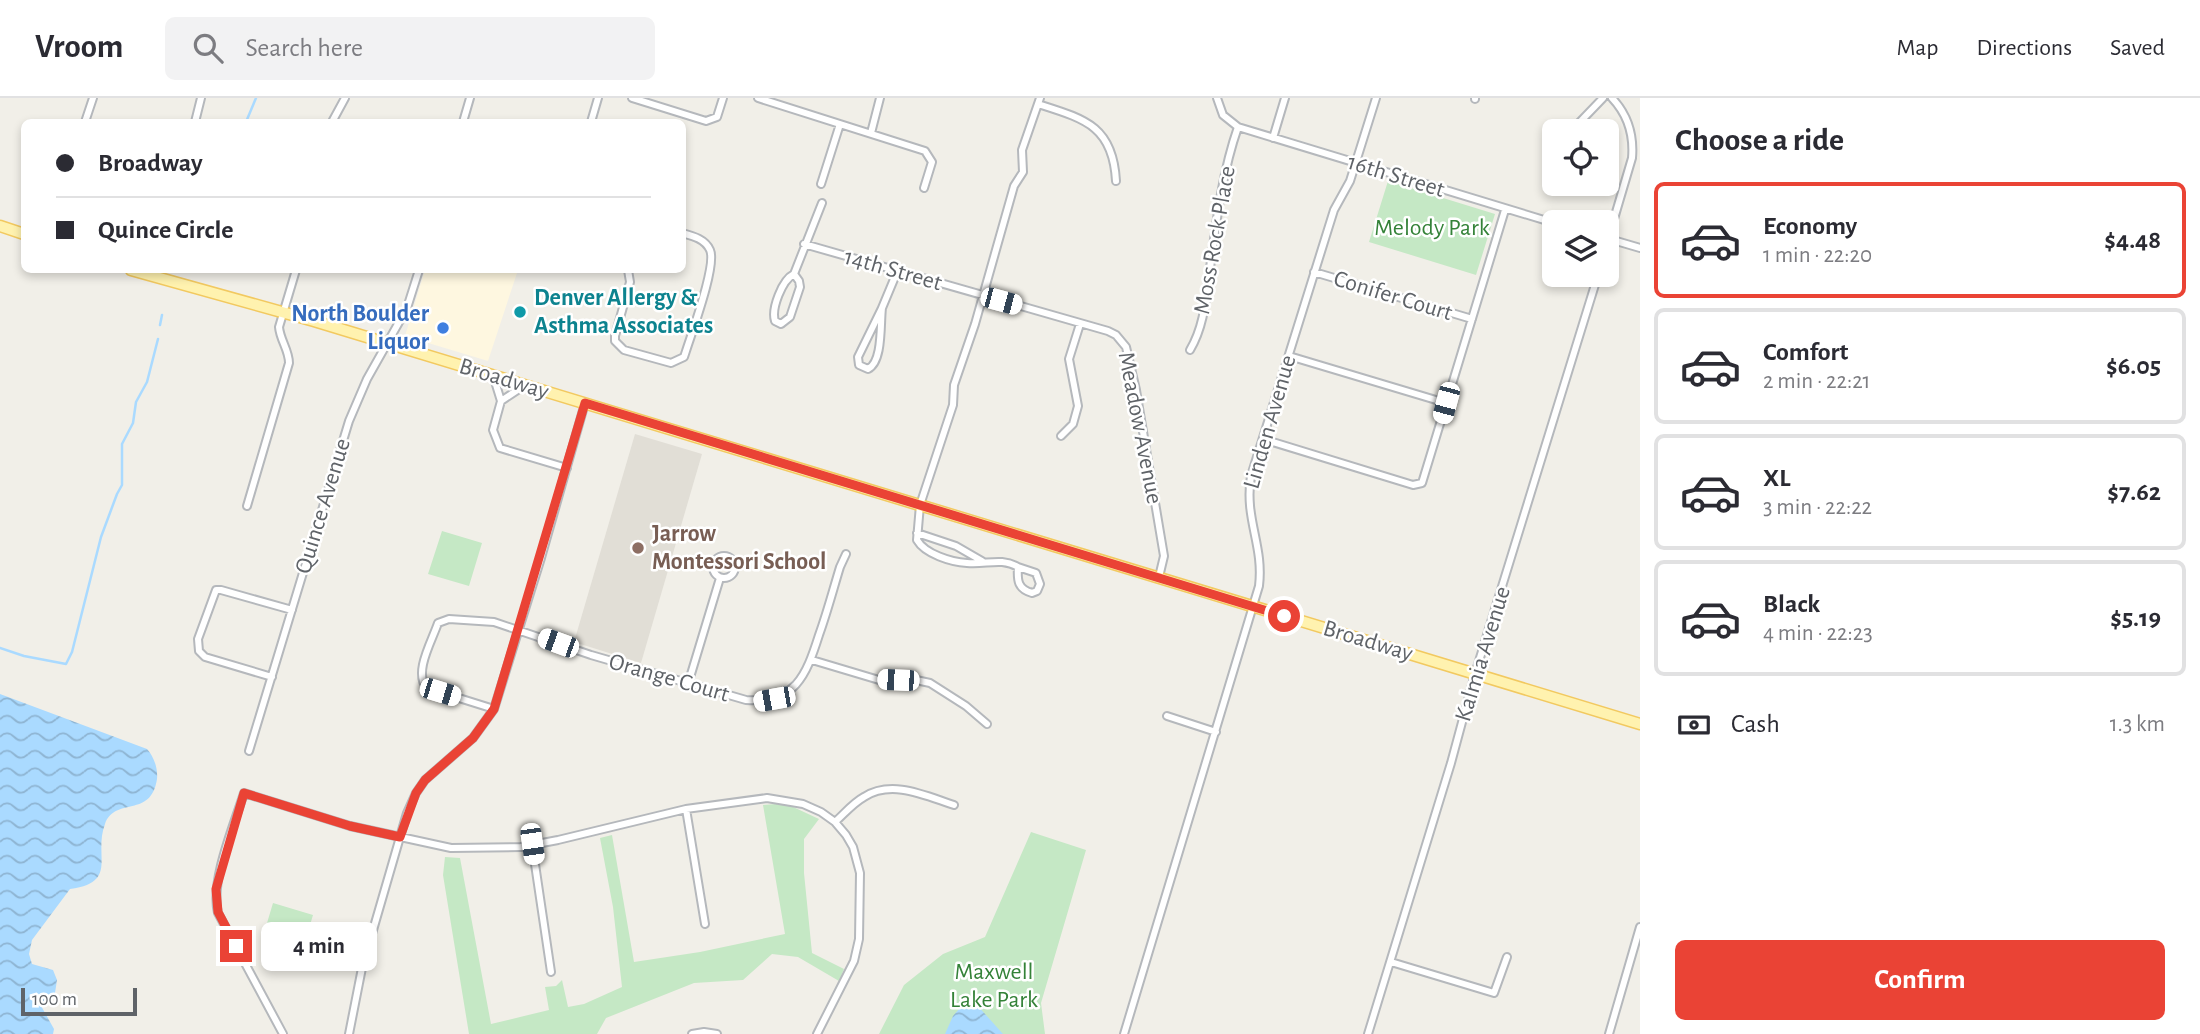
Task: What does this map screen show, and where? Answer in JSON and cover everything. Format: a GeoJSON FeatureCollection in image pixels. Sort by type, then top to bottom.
{"type":"FeatureCollection","features":[{"type":"Feature","properties":{"kind":"main road"},"geometry":{"type":"LineString","coordinates":[[0,226],[21,232]]}},
{"type":"Feature","properties":{"kind":"main road","name":"Broadway"},"geometry":{"type":"LineString","coordinates":[[142,273],[388,343],[1640,724]]}},
{"type":"Feature","properties":{"kind":"street"},"geometry":{"type":"LineString","coordinates":[[86,119],[93,98]]}},
{"type":"Feature","properties":{"kind":"street"},"geometry":{"type":"LineString","coordinates":[[196,119],[201,98]]}},
{"type":"Feature","properties":{"kind":"street"},"geometry":{"type":"LineString","coordinates":[[334,119],[345,98]]}},
{"type":"Feature","properties":{"kind":"street"},"geometry":{"type":"LineString","coordinates":[[464,119],[470,98]]}},
{"type":"Feature","properties":{"kind":"street"},"geometry":{"type":"LineString","coordinates":[[592,119],[598,98]]}},
{"type":"Feature","properties":{"kind":"street"},"geometry":{"type":"LineString","coordinates":[[632,98],[706,121],[716,117],[723,98]]}},
{"type":"Feature","properties":{"kind":"street"},"geometry":{"type":"LineString","coordinates":[[758,98],[925,151],[932,162],[924,188]]}},
{"type":"Feature","properties":{"kind":"street"},"geometry":{"type":"LineString","coordinates":[[870,133],[880,98]]}},
{"type":"Feature","properties":{"kind":"street"},"geometry":{"type":"LineString","coordinates":[[1217,98],[1223,114],[1238,127]]}},
{"type":"Feature","properties":{"kind":"street"},"geometry":{"type":"LineString","coordinates":[[1273,138],[1285,98]]}},
{"type":"Feature","properties":{"kind":"street","name":"Linden Avenue"},"geometry":{"type":"LineString","coordinates":[[1124,1034],[1259,586],[1261,562],[1249,510],[1249,489],[1262,439],[1334,210],[1350,181],[1376,98]]}},
{"type":"Feature","properties":{"kind":"street"},"geometry":{"type":"LineString","coordinates":[[1583,119],[1603,98]]}},
{"type":"Feature","properties":{"kind":"street"},"geometry":{"type":"LineString","coordinates":[[1612,98],[1628,120],[1637,148],[1616,210]]}},
{"type":"Feature","properties":{"kind":"street"},"geometry":{"type":"LineString","coordinates":[[1018,567],[1020,587],[1032,593],[1037,591],[1040,584],[1036,573],[1004,561],[968,564],[926,551],[917,540],[917,533],[920,505],[953,405],[954,385],[1014,186],[1023,172],[1022,150],[1039,101],[1078,117],[1099,131],[1112,153],[1116,181]]}},
{"type":"Feature","properties":{"kind":"street"},"geometry":{"type":"LineString","coordinates":[[821,184],[840,124]]}},
{"type":"Feature","properties":{"kind":"street","name":"16th Street"},"geometry":{"type":"LineString","coordinates":[[1238,127],[1542,220]]}},
{"type":"Feature","properties":{"kind":"street","name":"Moss Rock Place"},"geometry":{"type":"LineString","coordinates":[[1190,350],[1198,337],[1204,313],[1218,215],[1228,161],[1238,127]]}},
{"type":"Feature","properties":{"kind":"street"},"geometry":{"type":"LineString","coordinates":[[794,274],[800,287],[790,317],[781,324],[775,321],[775,310],[786,281],[794,274],[822,204]]}},
{"type":"Feature","properties":{"kind":"street"},"geometry":{"type":"LineString","coordinates":[[1262,439],[1413,485],[1422,483],[1505,210]]}},
{"type":"Feature","properties":{"kind":"street"},"geometry":{"type":"LineString","coordinates":[[628,273],[630,282],[615,341],[624,350],[671,363],[677,362],[686,351],[712,263],[708,246],[701,239],[686,234]]}},
{"type":"Feature","properties":{"kind":"street","name":"14th Street"},"geometry":{"type":"LineString","coordinates":[[804,244],[983,296]]}},
{"type":"Feature","properties":{"kind":"street"},"geometry":{"type":"LineString","coordinates":[[1619,244],[1640,248]]}},
{"type":"Feature","properties":{"kind":"street"},"geometry":{"type":"LineString","coordinates":[[882,308],[877,360],[872,368],[868,369],[859,365],[858,357],[897,272]]}},
{"type":"Feature","properties":{"kind":"street","name":"Conifer Court"},"geometry":{"type":"LineString","coordinates":[[1314,272],[1472,319]]}},
{"type":"Feature","properties":{"kind":"street"},"geometry":{"type":"LineString","coordinates":[[247,506],[289,363],[289,355],[279,335],[279,327],[295,273]]}},
{"type":"Feature","properties":{"kind":"street","name":"Quince Avenue"},"geometry":{"type":"LineString","coordinates":[[249,751],[349,421],[367,379],[407,307],[418,273]]}},
{"type":"Feature","properties":{"kind":"street","name":"Kalmia Avenue"},"geometry":{"type":"LineString","coordinates":[[1368,1034],[1594,287]]}},
{"type":"Feature","properties":{"kind":"street","name":"Meadow Avenue"},"geometry":{"type":"LineString","coordinates":[[983,296],[1116,335],[1126,347],[1136,390],[1164,556],[1159,577]]}},
{"type":"Feature","properties":{"kind":"street"},"geometry":{"type":"LineString","coordinates":[[1061,436],[1073,424],[1078,406],[1069,359],[1080,324]]}},
{"type":"Feature","properties":{"kind":"street"},"geometry":{"type":"LineString","coordinates":[[1289,356],[1446,403]]}},
{"type":"Feature","properties":{"kind":"street"},"geometry":{"type":"LineString","coordinates":[[493,375],[501,401],[493,430],[500,448],[566,468]]}},
{"type":"Feature","properties":{"kind":"street"},"geometry":{"type":"LineString","coordinates":[[501,401],[525,385]]}},
{"type":"Feature","properties":{"kind":"street"},"geometry":{"type":"LineString","coordinates":[[349,1034],[362,968],[400,837],[416,793],[425,780],[473,738],[494,709],[585,403]]}},
{"type":"Feature","properties":{"kind":"street"},"geometry":{"type":"LineString","coordinates":[[917,533],[956,546],[984,562]]}},
{"type":"Feature","properties":{"kind":"street"},"geometry":{"type":"LineString","coordinates":[[846,554],[811,660],[879,680],[916,680],[930,683],[966,706],[987,724]]}},
{"type":"Feature","properties":{"kind":"street"},"geometry":{"type":"LineString","coordinates":[[688,684],[720,578]]}},
{"type":"Feature","properties":{"kind":"street"},"geometry":{"type":"LineString","coordinates":[[272,677],[205,657],[199,651],[198,639],[216,590],[292,610]]}},
{"type":"Feature","properties":{"kind":"street","name":"Orange Court"},"geometry":{"type":"LineString","coordinates":[[494,709],[427,688],[422,683],[420,674],[438,623],[449,619],[494,622],[591,655],[746,701],[780,696],[793,689],[803,678],[811,660]]}},
{"type":"Feature","properties":{"kind":"street"},"geometry":{"type":"LineString","coordinates":[[1167,716],[1216,732]]}},
{"type":"Feature","properties":{"kind":"street"},"geometry":{"type":"LineString","coordinates":[[835,822],[861,798],[887,789],[909,791],[954,805]]}},
{"type":"Feature","properties":{"kind":"street"},"geometry":{"type":"LineString","coordinates":[[283,1034],[216,905],[216,885],[244,793],[350,826],[450,848],[513,847],[558,840],[686,809],[767,798],[788,800],[821,812],[835,822],[846,835],[858,860],[859,939],[848,976],[817,1034]]}},
{"type":"Feature","properties":{"kind":"street"},"geometry":{"type":"LineString","coordinates":[[686,809],[705,924]]}},
{"type":"Feature","properties":{"kind":"street"},"geometry":{"type":"LineString","coordinates":[[532,844],[551,972]]}},
{"type":"Feature","properties":{"kind":"street"},"geometry":{"type":"LineString","coordinates":[[1609,1034],[1640,927]]}},
{"type":"Feature","properties":{"kind":"street"},"geometry":{"type":"LineString","coordinates":[[1391,962],[1494,993],[1507,957]]}},
{"type":"Feature","properties":{"kind":"street"},"geometry":{"type":"LineString","coordinates":[[692,1034],[717,1034]]}},
{"type":"Feature","properties":{"kind":"shaded area"},"geometry":{"type":"Polygon","coordinates":[[[424,273],[517,273],[488,361],[405,336],[424,273]]]}},
{"type":"Feature","properties":{"kind":"shaded area","name":"Jarrow Montessori School"},"geometry":{"type":"Polygon","coordinates":[[[635,434],[702,454],[641,663],[574,642],[635,434]]]}},
{"type":"Feature","properties":{"kind":"green space","name":"Melody Park"},"geometry":{"type":"Polygon","coordinates":[[[1388,181],[1495,214],[1476,275],[1369,242],[1388,181]]]}},
{"type":"Feature","properties":{"kind":"green space"},"geometry":{"type":"Polygon","coordinates":[[[442,531],[482,543],[469,586],[428,574],[442,531]]]}},
{"type":"Feature","properties":{"kind":"green space"},"geometry":{"type":"Polygon","coordinates":[[[763,805],[791,806],[819,819],[804,839],[804,873],[812,953],[844,969],[839,981],[798,957],[772,954],[743,980],[694,983],[606,1018],[597,1034],[469,1034],[443,875],[445,857],[460,858],[491,1024],[549,1010],[545,987],[556,986],[562,980],[568,1007],[584,1004],[622,987],[613,907],[600,838],[612,835],[634,962],[700,952],[785,934],[763,805]]]}},
{"type":"Feature","properties":{"kind":"green space","name":"Maxwell Lake Park"},"geometry":{"type":"Polygon","coordinates":[[[1031,832],[1086,850],[1041,1003],[1045,1034],[879,1034],[904,985],[943,954],[985,937],[1031,832]]]}},
{"type":"Feature","properties":{"kind":"green space"},"geometry":{"type":"Polygon","coordinates":[[[273,903],[313,915],[301,955],[261,943],[273,903]]]}},
{"type":"Feature","properties":{"kind":"water"},"geometry":{"type":"Polygon","coordinates":[[[0,694],[147,749],[154,759],[157,771],[157,779],[148,799],[116,811],[105,824],[99,874],[85,886],[70,889],[32,940],[29,954],[32,964],[53,970],[57,980],[55,993],[40,1004],[54,1029],[53,1034],[0,1034],[0,694]]]}},
{"type":"Feature","properties":{"kind":"water"},"geometry":{"type":"Polygon","coordinates":[[[965,1002],[977,1005],[1003,1034],[945,1034],[953,1016],[965,1002]]]}},
{"type":"Feature","properties":{"kind":"waterway"},"geometry":{"type":"LineString","coordinates":[[247,119],[256,98]]}},
{"type":"Feature","properties":{"kind":"waterway"},"geometry":{"type":"LineString","coordinates":[[160,325],[162,315]]}},
{"type":"Feature","properties":{"kind":"waterway"},"geometry":{"type":"LineString","coordinates":[[0,648],[24,656],[66,664],[72,652],[101,537],[122,485],[122,444],[133,423],[136,402],[147,382],[158,339]]}},
{"type":"Feature","properties":{"kind":"place","name":"Denver Allergy & Asthma Associates"},"geometry":{"type":"Point","coordinates":[520,312]}},
{"type":"Feature","properties":{"kind":"place","name":"North Boulder Liquor"},"geometry":{"type":"Point","coordinates":[443,328]}},
{"type":"Feature","properties":{"kind":"place","name":"Jarrow Montessori School"},"geometry":{"type":"Point","coordinates":[638,548]}},
{"type":"Feature","properties":{"kind":"route"},"geometry":{"type":"LineString","coordinates":[[236,946],[218,912],[216,889],[244,793],[350,826],[400,837],[407,813],[425,780],[485,724],[494,709],[585,403],[1284,616]]}}]}
